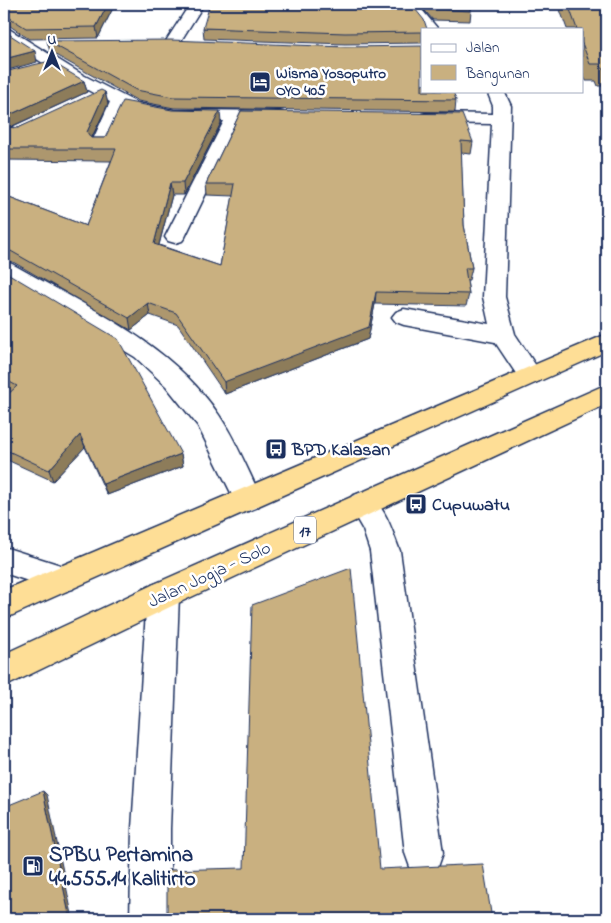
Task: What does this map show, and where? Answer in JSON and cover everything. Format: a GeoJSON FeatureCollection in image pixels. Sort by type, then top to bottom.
{"type":"FeatureCollection","features":[{"type":"Feature","properties":{"kind":"highway"},"geometry":{"type":"LineString","coordinates":[[4,605],[607,342]]}},
{"type":"Feature","properties":{"kind":"highway","name":"Jalan Jogja - Solo"},"geometry":{"type":"LineString","coordinates":[[4,671],[163,594],[607,393]]}},
{"type":"Feature","properties":{"kind":"street"},"geometry":{"type":"LineString","coordinates":[[172,44],[197,4]]}},
{"type":"Feature","properties":{"kind":"street"},"geometry":{"type":"LineString","coordinates":[[410,4],[430,28]]}},
{"type":"Feature","properties":{"kind":"street"},"geometry":{"type":"LineString","coordinates":[[4,31],[24,46],[132,107],[174,115],[294,116]]}},
{"type":"Feature","properties":{"kind":"street"},"geometry":{"type":"LineString","coordinates":[[153,44],[189,44]]}},
{"type":"Feature","properties":{"kind":"street"},"geometry":{"type":"LineString","coordinates":[[24,46],[54,46]]}},
{"type":"Feature","properties":{"kind":"street"},"geometry":{"type":"LineString","coordinates":[[30,71],[56,64]]}},
{"type":"Feature","properties":{"kind":"street"},"geometry":{"type":"LineString","coordinates":[[495,92],[502,106],[494,296],[503,335],[530,375]]}},
{"type":"Feature","properties":{"kind":"street"},"geometry":{"type":"LineString","coordinates":[[86,100],[111,96]]}},
{"type":"Feature","properties":{"kind":"street"},"geometry":{"type":"LineString","coordinates":[[100,144],[111,96]]}},
{"type":"Feature","properties":{"kind":"street"},"geometry":{"type":"LineString","coordinates":[[175,237],[235,116]]}},
{"type":"Feature","properties":{"kind":"street"},"geometry":{"type":"LineString","coordinates":[[412,118],[501,119]]}},
{"type":"Feature","properties":{"kind":"street"},"geometry":{"type":"LineString","coordinates":[[4,269],[144,351],[175,380],[209,421],[248,499]]}},
{"type":"Feature","properties":{"kind":"street"},"geometry":{"type":"LineString","coordinates":[[404,317],[503,335]]}},
{"type":"Feature","properties":{"kind":"street"},"geometry":{"type":"LineString","coordinates":[[362,504],[376,526],[385,551],[424,853]]}},
{"type":"Feature","properties":{"kind":"street"},"geometry":{"type":"LineString","coordinates":[[4,560],[62,580]]}},
{"type":"Feature","properties":{"kind":"street"},"geometry":{"type":"LineString","coordinates":[[150,919],[151,820],[163,594]]}},
{"type":"Feature","properties":{"kind":"building"},"geometry":{"type":"Polygon","coordinates":[[[4,4],[108,4],[96,27],[26,28],[4,15],[4,4]]]}},
{"type":"Feature","properties":{"kind":"building"},"geometry":{"type":"Polygon","coordinates":[[[210,4],[411,4],[424,20],[427,28],[421,28],[421,32],[345,33],[203,28],[210,4]]]}},
{"type":"Feature","properties":{"kind":"building"},"geometry":{"type":"Polygon","coordinates":[[[429,4],[471,4],[471,11],[434,9],[429,4]]]}},
{"type":"Feature","properties":{"kind":"building"},"geometry":{"type":"Polygon","coordinates":[[[568,4],[607,4],[607,69],[603,69],[600,64],[590,64],[584,48],[584,28],[577,28],[568,4]]]}},
{"type":"Feature","properties":{"kind":"building"},"geometry":{"type":"Polygon","coordinates":[[[4,31],[35,51],[4,59],[4,31]]]}},
{"type":"Feature","properties":{"kind":"building"},"geometry":{"type":"Polygon","coordinates":[[[171,40],[345,47],[421,46],[421,92],[453,92],[456,100],[173,97],[136,90],[47,41],[171,40]]]}},
{"type":"Feature","properties":{"kind":"building"},"geometry":{"type":"Polygon","coordinates":[[[50,61],[84,81],[4,118],[4,72],[50,61]]]}},
{"type":"Feature","properties":{"kind":"building"},"geometry":{"type":"Polygon","coordinates":[[[101,90],[105,92],[87,132],[91,138],[105,138],[123,101],[172,110],[220,111],[183,183],[170,183],[154,244],[220,266],[235,184],[206,184],[241,111],[462,114],[473,142],[461,141],[464,225],[472,268],[465,268],[469,294],[376,292],[369,327],[224,382],[176,313],[148,303],[129,318],[9,250],[4,249],[4,195],[86,226],[116,149],[4,149],[4,127],[18,128],[101,90]]]}},
{"type":"Feature","properties":{"kind":"building"},"geometry":{"type":"Polygon","coordinates":[[[4,271],[118,339],[181,454],[103,484],[80,435],[49,470],[4,449],[4,398],[17,386],[4,379],[4,271]]]}},
{"type":"Feature","properties":{"kind":"building"},"geometry":{"type":"Polygon","coordinates":[[[351,568],[380,869],[483,864],[492,919],[158,919],[159,915],[167,913],[167,870],[244,868],[252,605],[351,568]]]}},
{"type":"Feature","properties":{"kind":"building","name":"SPBU Pertamina 44.555.14 Kalitirto"},"geometry":{"type":"Polygon","coordinates":[[[43,791],[70,919],[4,919],[4,807],[43,791]]]}},
{"type":"Feature","properties":{"kind":"place","name":"Wisma Yosoputro OYO 405"},"geometry":{"type":"Point","coordinates":[260,82]}},
{"type":"Feature","properties":{"kind":"place","name":"BPD Kalasan"},"geometry":{"type":"Point","coordinates":[276,449]}},
{"type":"Feature","properties":{"kind":"place","name":"Cupuwatu"},"geometry":{"type":"Point","coordinates":[416,504]}},
{"type":"Feature","properties":{"kind":"place","name":"SPBU Pertamina 44.555.14 Kalitirto"},"geometry":{"type":"Point","coordinates":[33,866]}}]}
